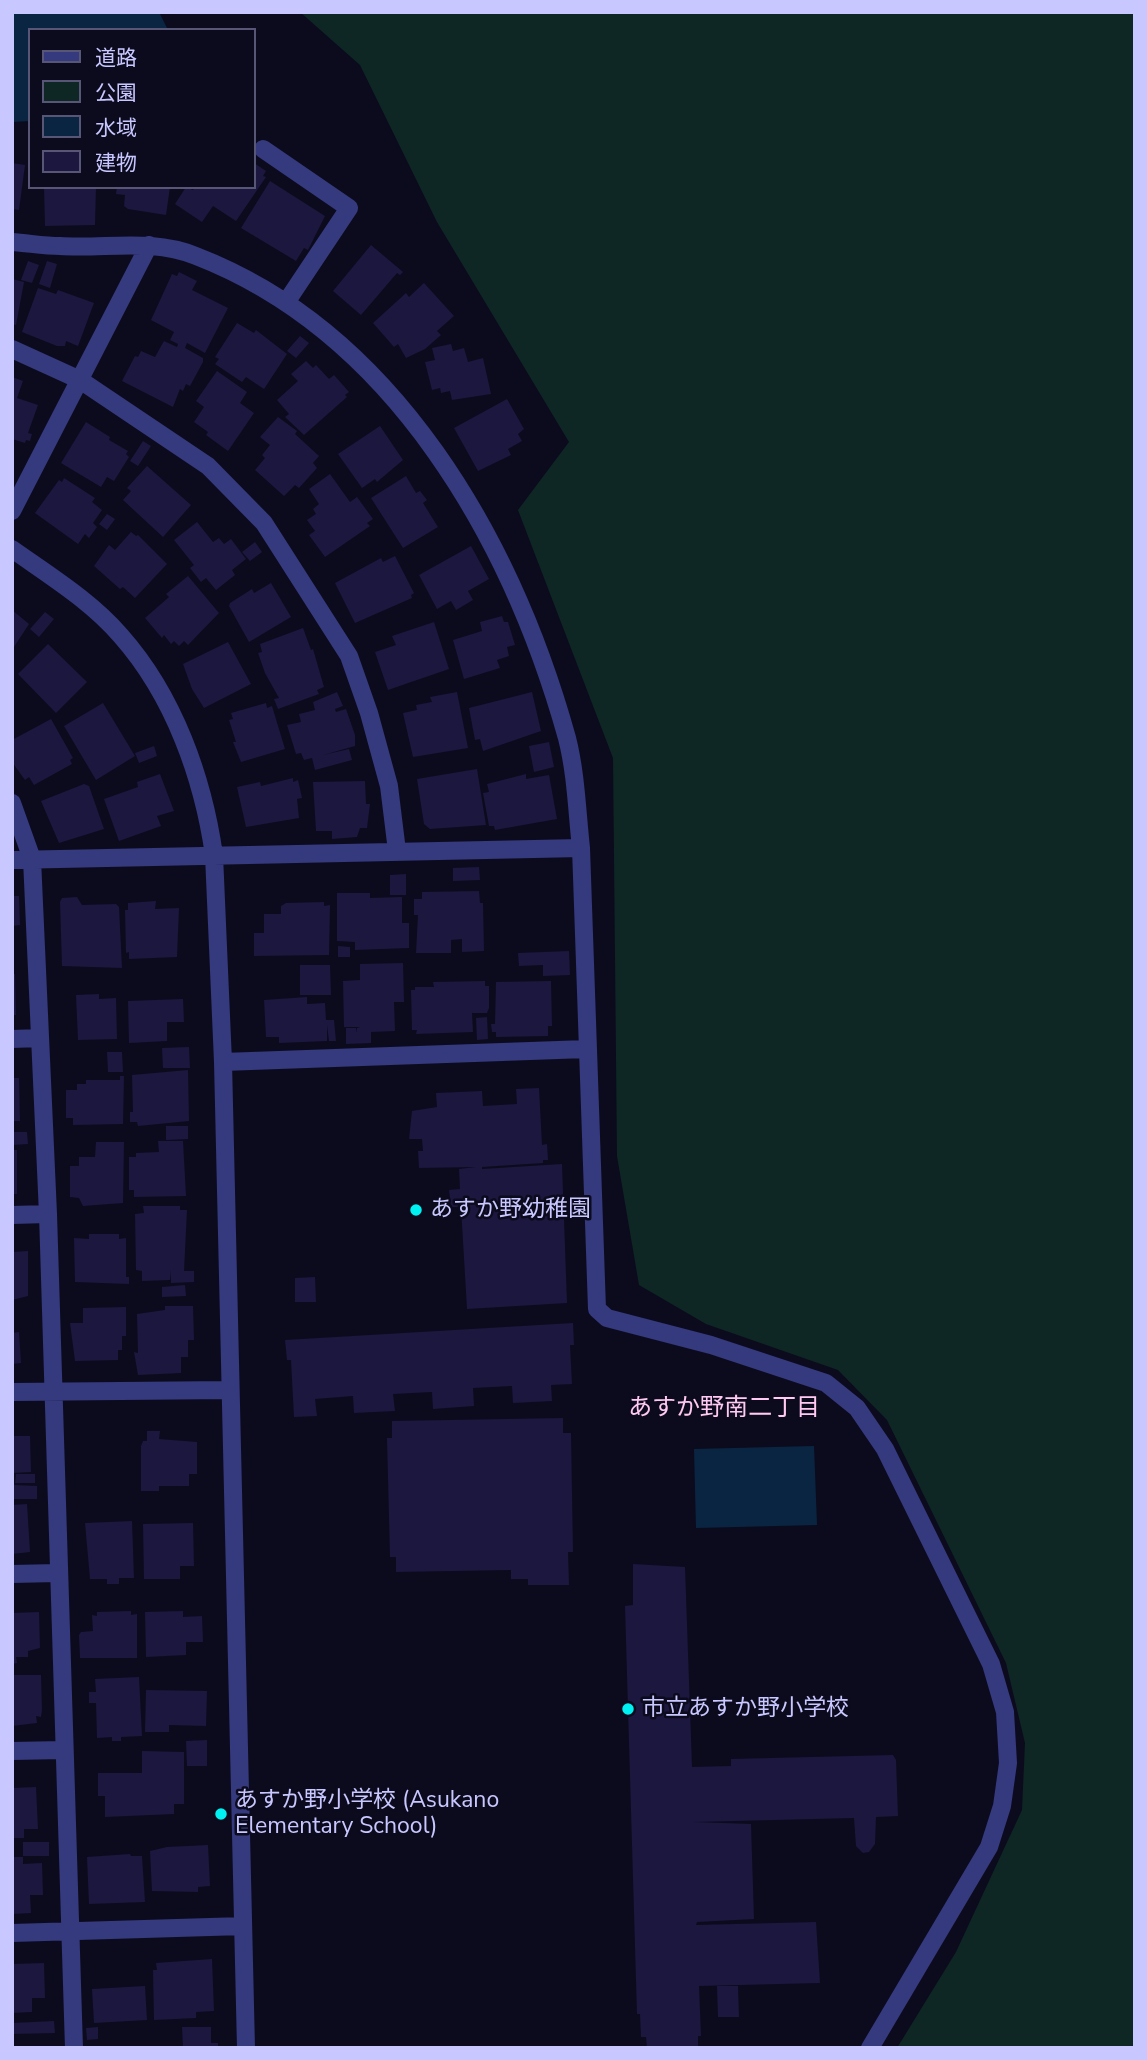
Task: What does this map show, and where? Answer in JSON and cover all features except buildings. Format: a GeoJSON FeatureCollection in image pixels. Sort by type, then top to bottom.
{"type":"FeatureCollection","features":[{"type":"Feature","properties":{"kind":"street"},"geometry":{"type":"LineString","coordinates":[[263,149],[349,208],[287,301]]}},
{"type":"Feature","properties":{"kind":"street"},"geometry":{"type":"LineString","coordinates":[[12,242],[60,246],[149,244],[194,255],[287,301],[376,375],[472,508],[540,652],[567,740],[581,848],[597,1309],[607,1318],[711,1345],[826,1383],[857,1408],[885,1449],[991,1664],[1004,1712],[1008,1763],[989,1847],[870,2048]]}},
{"type":"Feature","properties":{"kind":"street"},"geometry":{"type":"LineString","coordinates":[[12,511],[149,244]]}},
{"type":"Feature","properties":{"kind":"street"},"geometry":{"type":"LineString","coordinates":[[12,349],[80,380],[208,466],[270,533],[349,656],[369,713],[389,786],[397,851]]}},
{"type":"Feature","properties":{"kind":"street"},"geometry":{"type":"LineString","coordinates":[[12,550],[80,598],[121,635],[149,673],[180,732],[210,823],[214,855],[223,1062],[247,2048]]}},
{"type":"Feature","properties":{"kind":"street"},"geometry":{"type":"LineString","coordinates":[[12,803],[32,859],[48,1214],[62,1750],[74,2048]]}},
{"type":"Feature","properties":{"kind":"street"},"geometry":{"type":"LineString","coordinates":[[12,860],[581,848]]}},
{"type":"Feature","properties":{"kind":"street"},"geometry":{"type":"LineString","coordinates":[[12,1038],[40,1038]]}},
{"type":"Feature","properties":{"kind":"street"},"geometry":{"type":"LineString","coordinates":[[223,1062],[586,1049]]}},
{"type":"Feature","properties":{"kind":"street"},"geometry":{"type":"LineString","coordinates":[[12,1215],[48,1214]]}},
{"type":"Feature","properties":{"kind":"street"},"geometry":{"type":"LineString","coordinates":[[12,1392],[229,1390]]}},
{"type":"Feature","properties":{"kind":"street"},"geometry":{"type":"LineString","coordinates":[[12,1574],[57,1573]]}},
{"type":"Feature","properties":{"kind":"street"},"geometry":{"type":"LineString","coordinates":[[12,1751],[62,1750]]}},
{"type":"Feature","properties":{"kind":"street"},"geometry":{"type":"LineString","coordinates":[[12,1933],[243,1926]]}},
{"type":"Feature","properties":{"kind":"green space"},"geometry":{"type":"Polygon","coordinates":[[[300,12],[1135,12],[1135,2048],[897,2048],[956,1952],[1022,1810],[1025,1743],[1006,1663],[887,1420],[838,1370],[706,1324],[639,1285],[617,1156],[613,758],[518,510],[569,442],[437,222],[360,65],[300,12]]]}},
{"type":"Feature","properties":{"kind":"water"},"geometry":{"type":"Polygon","coordinates":[[[12,12],[159,12],[167,28],[28,28],[28,121],[12,122],[12,12]]]}},
{"type":"Feature","properties":{"kind":"water"},"geometry":{"type":"Polygon","coordinates":[[[814,1446],[817,1525],[696,1528],[694,1449],[814,1446]]]}},
{"type":"Feature","properties":{"kind":"place","name":"あすか野幼稚園"},"geometry":{"type":"Point","coordinates":[416,1210]}},
{"type":"Feature","properties":{"kind":"place","name":"市立あすか野小学校"},"geometry":{"type":"Point","coordinates":[628,1709]}},
{"type":"Feature","properties":{"kind":"place","name":"あすか野小学校 (Asukano Elementary School)"},"geometry":{"type":"Point","coordinates":[221,1814]}},
{"type":"Feature","properties":{"kind":"district","name":"あすか野南二丁目"},"geometry":{"type":"Point","coordinates":[724,1409]}}]}
